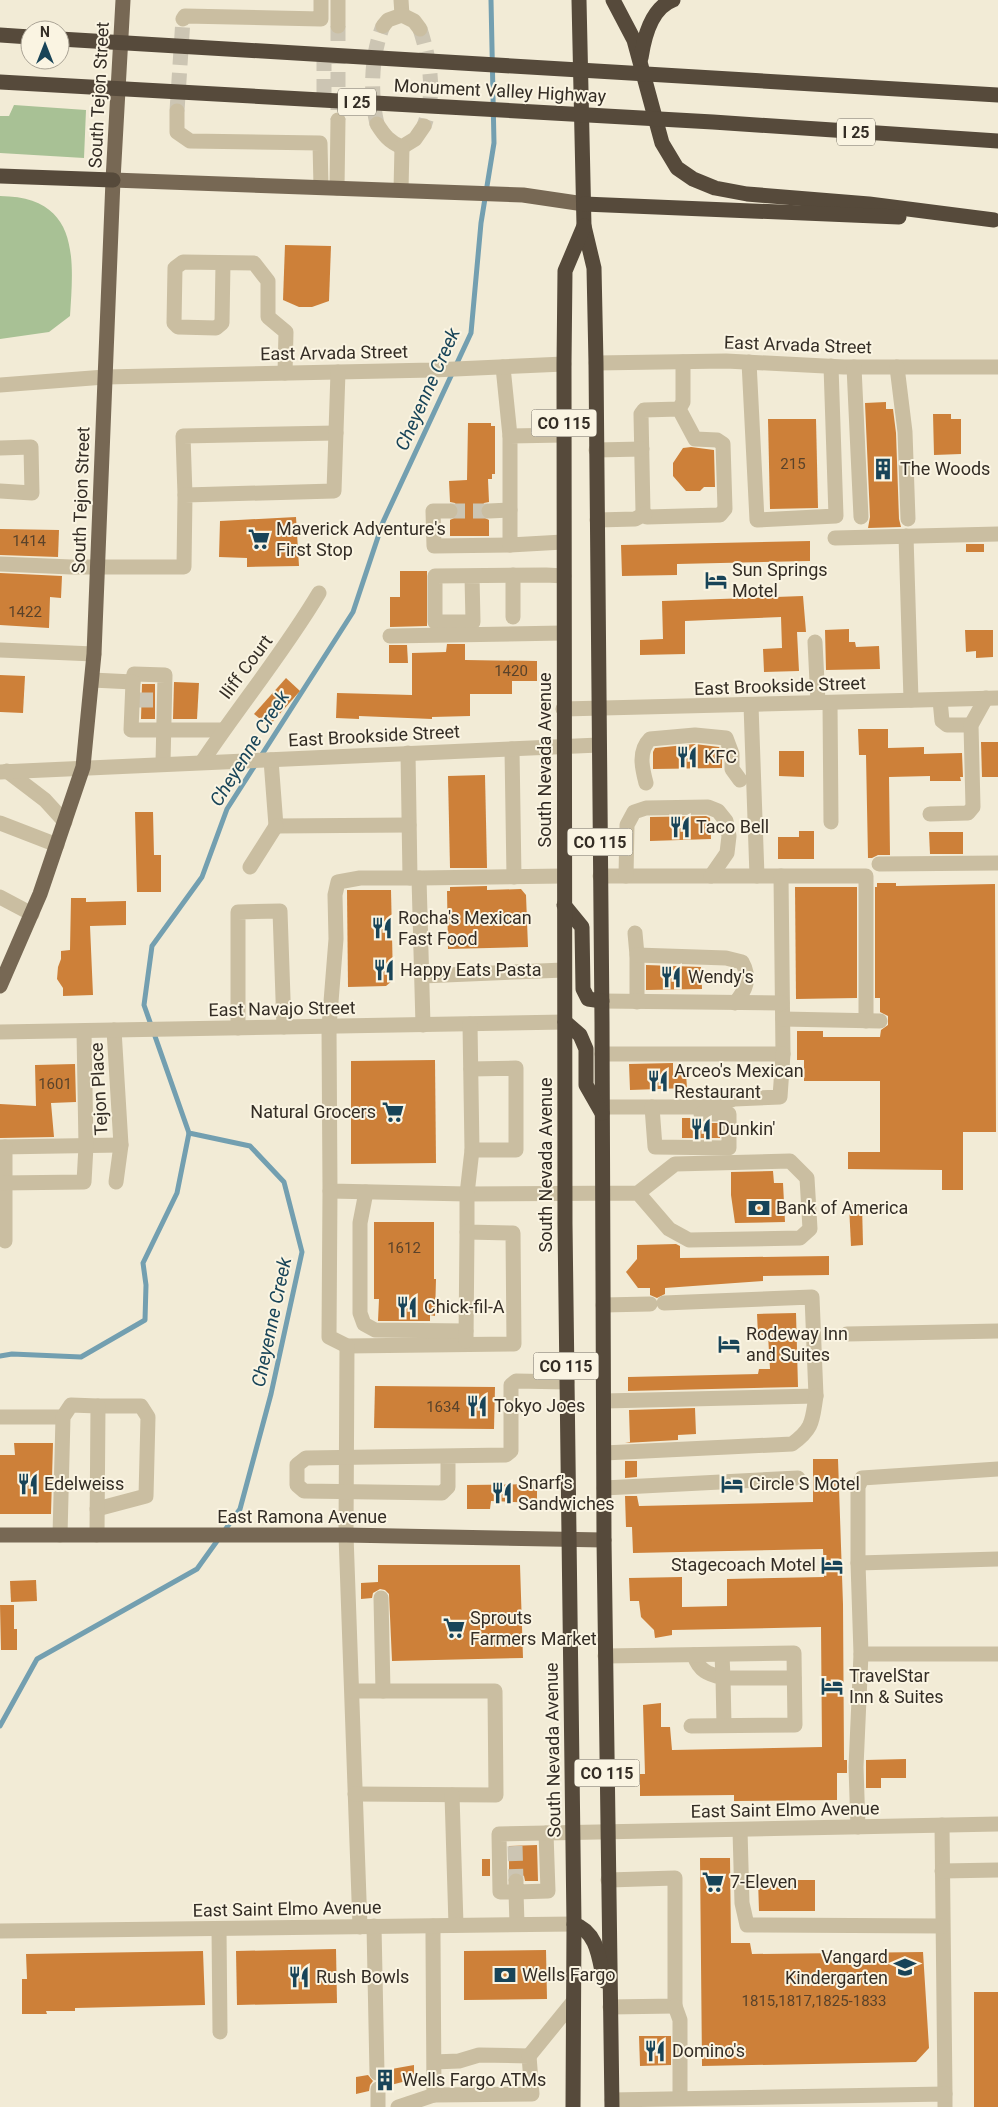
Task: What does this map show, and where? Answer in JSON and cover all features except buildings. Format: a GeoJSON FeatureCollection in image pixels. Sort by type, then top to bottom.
{"type":"FeatureCollection","features":[{"type":"Feature","properties":{"kind":"highway","name":"South Nevada Avenue"},"geometry":{"type":"LineString","coordinates":[[579,0],[584,226],[594,268],[596,363],[603,1111],[605,1656],[612,2103]]}},
{"type":"Feature","properties":{"kind":"highway"},"geometry":{"type":"LineString","coordinates":[[613,0],[634,40],[662,143],[677,168],[693,179],[715,188],[748,194],[869,204],[996,221]]}},
{"type":"Feature","properties":{"kind":"highway"},"geometry":{"type":"LineString","coordinates":[[640,67],[644,38],[654,17],[668,2],[673,0]]}},
{"type":"Feature","properties":{"kind":"highway"},"geometry":{"type":"LineString","coordinates":[[0,35],[20,36]]}},
{"type":"Feature","properties":{"kind":"highway","name":"Monument Valley Highway"},"geometry":{"type":"LineString","coordinates":[[70,40],[998,95]]}},
{"type":"Feature","properties":{"kind":"highway","name":"Monument Valley Highway"},"geometry":{"type":"LineString","coordinates":[[0,82],[713,122],[998,142]]}},
{"type":"Feature","properties":{"kind":"highway"},"geometry":{"type":"LineString","coordinates":[[0,176],[113,180]]}},
{"type":"Feature","properties":{"kind":"highway"},"geometry":{"type":"LineString","coordinates":[[584,204],[996,221]]}},
{"type":"Feature","properties":{"kind":"highway","name":"South Nevada Avenue"},"geometry":{"type":"LineString","coordinates":[[573,2107],[574,1924],[565,1192],[564,364],[565,271],[584,226]]}},
{"type":"Feature","properties":{"kind":"highway"},"geometry":{"type":"LineString","coordinates":[[564,905],[582,927],[583,989],[588,1000],[602,1001]]}},
{"type":"Feature","properties":{"kind":"highway"},"geometry":{"type":"LineString","coordinates":[[565,1022],[580,1035],[586,1049],[586,1084],[603,1111]]}},
{"type":"Feature","properties":{"kind":"highway"},"geometry":{"type":"LineString","coordinates":[[574,1924],[584,1928],[594,1938],[610,2007]]}},
{"type":"Feature","properties":{"kind":"main road","name":"South Tejon Street"},"geometry":{"type":"LineString","coordinates":[[0,986],[32,914],[83,766],[94,654],[104,377],[123,0]]}},
{"type":"Feature","properties":{"kind":"main road"},"geometry":{"type":"LineString","coordinates":[[113,180],[523,195],[584,204]]}},
{"type":"Feature","properties":{"kind":"main road","name":"East Ramona Avenue"},"geometry":{"type":"LineString","coordinates":[[0,1536],[346,1536],[604,1540]]}},
{"type":"Feature","properties":{"kind":"street"},"geometry":{"type":"LineString","coordinates":[[321,0],[321,19]]}},
{"type":"Feature","properties":{"kind":"street"},"geometry":{"type":"LineString","coordinates":[[183,19],[185,16],[321,19],[338,23],[338,0]]}},
{"type":"Feature","properties":{"kind":"street"},"geometry":{"type":"LineString","coordinates":[[383,26],[402,8],[420,28]]}},
{"type":"Feature","properties":{"kind":"street"},"geometry":{"type":"LineString","coordinates":[[177,111],[177,132],[190,141],[337,142]]}},
{"type":"Feature","properties":{"kind":"street"},"geometry":{"type":"LineString","coordinates":[[337,188],[338,120]]}},
{"type":"Feature","properties":{"kind":"street"},"geometry":{"type":"LineString","coordinates":[[377,124],[384,136],[393,144],[402,147],[415,140],[424,126]]}},
{"type":"Feature","properties":{"kind":"street"},"geometry":{"type":"LineString","coordinates":[[320,143],[321,187]]}},
{"type":"Feature","properties":{"kind":"street"},"geometry":{"type":"LineString","coordinates":[[401,190],[402,147]]}},
{"type":"Feature","properties":{"kind":"street"},"geometry":{"type":"LineString","coordinates":[[223,263],[222,323],[216,328],[178,327],[174,323],[174,268],[183,262],[254,263],[268,281],[268,317],[286,332],[285,373]]}},
{"type":"Feature","properties":{"kind":"street"},"geometry":{"type":"LineString","coordinates":[[678,409],[683,402],[683,362]]}},
{"type":"Feature","properties":{"kind":"street"},"geometry":{"type":"LineString","coordinates":[[749,362],[757,520],[836,516],[831,366]]}},
{"type":"Feature","properties":{"kind":"street","name":"East Arvada Street"},"geometry":{"type":"LineString","coordinates":[[596,363],[749,362],[854,367],[998,367]]}},
{"type":"Feature","properties":{"kind":"street","name":"East Arvada Street"},"geometry":{"type":"LineString","coordinates":[[0,385],[104,377],[433,370],[564,364]]}},
{"type":"Feature","properties":{"kind":"street"},"geometry":{"type":"LineString","coordinates":[[503,367],[510,436],[510,545]]}},
{"type":"Feature","properties":{"kind":"street"},"geometry":{"type":"LineString","coordinates":[[854,367],[861,517]]}},
{"type":"Feature","properties":{"kind":"street"},"geometry":{"type":"LineString","coordinates":[[896,367],[905,432],[908,519]]}},
{"type":"Feature","properties":{"kind":"street"},"geometry":{"type":"LineString","coordinates":[[185,495],[334,491],[338,372]]}},
{"type":"Feature","properties":{"kind":"street"},"geometry":{"type":"LineString","coordinates":[[678,409],[695,439],[718,440],[722,444],[725,509],[720,514],[648,517],[643,512],[641,414],[644,410],[678,409]]}},
{"type":"Feature","properties":{"kind":"street"},"geometry":{"type":"LineString","coordinates":[[0,564],[184,567],[185,495],[183,436],[336,433]]}},
{"type":"Feature","properties":{"kind":"street"},"geometry":{"type":"LineString","coordinates":[[510,436],[564,435]]}},
{"type":"Feature","properties":{"kind":"street"},"geometry":{"type":"LineString","coordinates":[[0,448],[31,447],[32,493],[0,491]]}},
{"type":"Feature","properties":{"kind":"street"},"geometry":{"type":"LineString","coordinates":[[596,450],[642,449]]}},
{"type":"Feature","properties":{"kind":"street"},"geometry":{"type":"LineString","coordinates":[[490,511],[510,510]]}},
{"type":"Feature","properties":{"kind":"street"},"geometry":{"type":"LineString","coordinates":[[450,511],[433,511],[434,546],[564,542]]}},
{"type":"Feature","properties":{"kind":"street"},"geometry":{"type":"LineString","coordinates":[[597,520],[635,519],[644,514]]}},
{"type":"Feature","properties":{"kind":"street"},"geometry":{"type":"LineString","coordinates":[[835,538],[998,534]]}},
{"type":"Feature","properties":{"kind":"street"},"geometry":{"type":"LineString","coordinates":[[906,536],[910,700]]}},
{"type":"Feature","properties":{"kind":"street"},"geometry":{"type":"LineString","coordinates":[[513,575],[513,617]]}},
{"type":"Feature","properties":{"kind":"street"},"geometry":{"type":"LineString","coordinates":[[472,576],[564,576]]}},
{"type":"Feature","properties":{"kind":"street","name":"Iliff Court"},"geometry":{"type":"LineString","coordinates":[[202,762],[223,730],[295,632],[319,593]]}},
{"type":"Feature","properties":{"kind":"street"},"geometry":{"type":"LineString","coordinates":[[390,636],[563,633]]}},
{"type":"Feature","properties":{"kind":"street"},"geometry":{"type":"LineString","coordinates":[[816,642],[824,703],[831,822]]}},
{"type":"Feature","properties":{"kind":"street"},"geometry":{"type":"LineString","coordinates":[[0,650],[94,654]]}},
{"type":"Feature","properties":{"kind":"street"},"geometry":{"type":"LineString","coordinates":[[163,763],[164,730],[160,700],[165,676],[134,674],[135,700],[131,730],[164,730],[223,730]]}},
{"type":"Feature","properties":{"kind":"street"},"geometry":{"type":"LineString","coordinates":[[92,680],[133,682]]}},
{"type":"Feature","properties":{"kind":"street"},"geometry":{"type":"LineString","coordinates":[[930,814],[968,813],[973,807],[971,725],[992,698]]}},
{"type":"Feature","properties":{"kind":"street","name":"East Brookside Street"},"geometry":{"type":"LineString","coordinates":[[563,709],[992,698]]}},
{"type":"Feature","properties":{"kind":"street"},"geometry":{"type":"LineString","coordinates":[[940,700],[942,721],[947,725],[971,725]]}},
{"type":"Feature","properties":{"kind":"street"},"geometry":{"type":"LineString","coordinates":[[751,705],[757,876]]}},
{"type":"Feature","properties":{"kind":"street"},"geometry":{"type":"LineString","coordinates":[[646,783],[641,766],[642,754],[645,744],[650,738],[695,735],[726,738],[732,754],[732,769],[740,780]]}},
{"type":"Feature","properties":{"kind":"street","name":"East Brookside Street"},"geometry":{"type":"LineString","coordinates":[[3,771],[83,766],[599,745]]}},
{"type":"Feature","properties":{"kind":"street"},"geometry":{"type":"LineString","coordinates":[[512,749],[514,877]]}},
{"type":"Feature","properties":{"kind":"street"},"geometry":{"type":"LineString","coordinates":[[408,754],[409,825],[422,976],[423,1025]]}},
{"type":"Feature","properties":{"kind":"street"},"geometry":{"type":"LineString","coordinates":[[250,866],[276,826],[278,759]]}},
{"type":"Feature","properties":{"kind":"street"},"geometry":{"type":"LineString","coordinates":[[3,771],[45,800],[65,822]]}},
{"type":"Feature","properties":{"kind":"street"},"geometry":{"type":"LineString","coordinates":[[626,876],[627,826],[634,812],[646,808],[708,807],[718,811],[726,821],[729,836],[727,853],[712,876]]}},
{"type":"Feature","properties":{"kind":"street"},"geometry":{"type":"LineString","coordinates":[[0,823],[57,845]]}},
{"type":"Feature","properties":{"kind":"street"},"geometry":{"type":"LineString","coordinates":[[276,826],[409,825]]}},
{"type":"Feature","properties":{"kind":"street"},"geometry":{"type":"LineString","coordinates":[[879,864],[998,863]]}},
{"type":"Feature","properties":{"kind":"street"},"geometry":{"type":"LineString","coordinates":[[466,1338],[347,1346],[329,1337],[329,1027],[336,939],[335,895],[338,882],[360,878],[564,876]]}},
{"type":"Feature","properties":{"kind":"street"},"geometry":{"type":"LineString","coordinates":[[600,876],[866,876],[873,1021],[782,1019]]}},
{"type":"Feature","properties":{"kind":"street"},"geometry":{"type":"LineString","coordinates":[[603,1111],[652,1107],[708,1107],[734,1099],[780,1097],[783,1054],[781,876]]}},
{"type":"Feature","properties":{"kind":"street"},"geometry":{"type":"LineString","coordinates":[[0,897],[32,914]]}},
{"type":"Feature","properties":{"kind":"street"},"geometry":{"type":"LineString","coordinates":[[238,1028],[238,912],[280,911],[284,1028]]}},
{"type":"Feature","properties":{"kind":"street"},"geometry":{"type":"LineString","coordinates":[[634,933],[637,955],[637,1002]]}},
{"type":"Feature","properties":{"kind":"street"},"geometry":{"type":"LineString","coordinates":[[637,955],[726,958],[742,962],[747,972],[746,984],[743,993],[735,1003]]}},
{"type":"Feature","properties":{"kind":"street"},"geometry":{"type":"LineString","coordinates":[[422,976],[564,970]]}},
{"type":"Feature","properties":{"kind":"street"},"geometry":{"type":"LineString","coordinates":[[602,1001],[782,1003]]}},
{"type":"Feature","properties":{"kind":"street","name":"East Navajo Street"},"geometry":{"type":"LineString","coordinates":[[0,1032],[565,1022]]}},
{"type":"Feature","properties":{"kind":"street"},"geometry":{"type":"LineString","coordinates":[[466,1338],[467,1194],[472,1150],[470,1024]]}},
{"type":"Feature","properties":{"kind":"street","name":"Tejon Place"},"geometry":{"type":"LineString","coordinates":[[114,1030],[120,1145],[116,1182]]}},
{"type":"Feature","properties":{"kind":"street"},"geometry":{"type":"LineString","coordinates":[[3,1183],[84,1182],[86,1146],[84,1031]]}},
{"type":"Feature","properties":{"kind":"street"},"geometry":{"type":"LineString","coordinates":[[602,1054],[783,1054]]}},
{"type":"Feature","properties":{"kind":"street"},"geometry":{"type":"LineString","coordinates":[[470,1069],[516,1068],[516,1150],[472,1150]]}},
{"type":"Feature","properties":{"kind":"street"},"geometry":{"type":"LineString","coordinates":[[652,1107],[655,1147],[729,1148],[729,1114],[681,1114],[678,1107]]}},
{"type":"Feature","properties":{"kind":"street"},"geometry":{"type":"LineString","coordinates":[[5,1241],[3,1147],[120,1145]]}},
{"type":"Feature","properties":{"kind":"street"},"geometry":{"type":"LineString","coordinates":[[330,1191],[467,1194],[638,1193],[675,1164],[790,1162],[807,1178],[810,1229],[800,1238],[689,1240],[668,1229],[638,1193]]}},
{"type":"Feature","properties":{"kind":"street"},"geometry":{"type":"LineString","coordinates":[[370,1192],[370,1278],[368,1290],[360,1307],[364,1324],[375,1330],[514,1344],[513,1233],[466,1232]]}},
{"type":"Feature","properties":{"kind":"street"},"geometry":{"type":"LineString","coordinates":[[603,1305],[812,1297],[816,1396],[812,1421],[807,1432],[792,1444],[604,1453]]}},
{"type":"Feature","properties":{"kind":"street"},"geometry":{"type":"LineString","coordinates":[[846,1334],[998,1331]]}},
{"type":"Feature","properties":{"kind":"street"},"geometry":{"type":"LineString","coordinates":[[347,1346],[346,1536],[353,1692],[355,1794],[367,1926],[377,2072]]}},
{"type":"Feature","properties":{"kind":"street"},"geometry":{"type":"LineString","coordinates":[[448,1456],[448,1487],[442,1493],[304,1491],[298,1486],[297,1465],[306,1458],[506,1455],[511,1451],[511,1385],[516,1381],[567,1382]]}},
{"type":"Feature","properties":{"kind":"street"},"geometry":{"type":"LineString","coordinates":[[604,1401],[816,1396]]}},
{"type":"Feature","properties":{"kind":"street"},"geometry":{"type":"LineString","coordinates":[[60,1536],[63,1418],[70,1405],[141,1406],[148,1417],[146,1496],[97,1509]]}},
{"type":"Feature","properties":{"kind":"street"},"geometry":{"type":"LineString","coordinates":[[97,1536],[98,1406]]}},
{"type":"Feature","properties":{"kind":"street"},"geometry":{"type":"LineString","coordinates":[[0,1417],[63,1418]]}},
{"type":"Feature","properties":{"kind":"street"},"geometry":{"type":"LineString","coordinates":[[858,1827],[856,1767],[861,1654],[858,1487],[862,1478],[998,1469]]}},
{"type":"Feature","properties":{"kind":"street"},"geometry":{"type":"LineString","coordinates":[[604,1488],[798,1478]]}},
{"type":"Feature","properties":{"kind":"street"},"geometry":{"type":"LineString","coordinates":[[858,1563],[998,1559]]}},
{"type":"Feature","properties":{"kind":"street"},"geometry":{"type":"LineString","coordinates":[[381,1598],[383,1692]]}},
{"type":"Feature","properties":{"kind":"street"},"geometry":{"type":"LineString","coordinates":[[605,1656],[794,1653],[796,1725],[691,1726]]}},
{"type":"Feature","properties":{"kind":"street"},"geometry":{"type":"LineString","coordinates":[[722,1654],[724,1726]]}},
{"type":"Feature","properties":{"kind":"street"},"geometry":{"type":"LineString","coordinates":[[861,1654],[998,1654]]}},
{"type":"Feature","properties":{"kind":"street"},"geometry":{"type":"LineString","coordinates":[[694,1655],[699,1667],[705,1673],[723,1678],[794,1678]]}},
{"type":"Feature","properties":{"kind":"street"},"geometry":{"type":"LineString","coordinates":[[353,1692],[495,1691],[496,1795],[355,1794]]}},
{"type":"Feature","properties":{"kind":"street"},"geometry":{"type":"LineString","coordinates":[[452,1795],[456,1925]]}},
{"type":"Feature","properties":{"kind":"street","name":"East Saint Elmo Avenue"},"geometry":{"type":"LineString","coordinates":[[516,1886],[500,1892],[499,1834],[515,1840],[546,1833],[998,1824]]}},
{"type":"Feature","properties":{"kind":"street"},"geometry":{"type":"LineString","coordinates":[[612,2103],[680,2098],[866,2101],[945,2100],[942,1826]]}},
{"type":"Feature","properties":{"kind":"street"},"geometry":{"type":"LineString","coordinates":[[740,1830],[742,1903],[747,1925],[942,1926]]}},
{"type":"Feature","properties":{"kind":"street"},"geometry":{"type":"LineString","coordinates":[[517,1924],[516,1886],[548,1891],[546,1833]]}},
{"type":"Feature","properties":{"kind":"street"},"geometry":{"type":"LineString","coordinates":[[942,1871],[998,1870]]}},
{"type":"Feature","properties":{"kind":"street"},"geometry":{"type":"LineString","coordinates":[[608,1880],[675,1878],[675,2006],[680,2020],[680,2098]]}},
{"type":"Feature","properties":{"kind":"street","name":"East Saint Elmo Avenue"},"geometry":{"type":"LineString","coordinates":[[0,1931],[574,1924]]}},
{"type":"Feature","properties":{"kind":"street"},"geometry":{"type":"LineString","coordinates":[[433,1926],[434,2062],[438,2099]]}},
{"type":"Feature","properties":{"kind":"street"},"geometry":{"type":"LineString","coordinates":[[219,1929],[220,2032]]}},
{"type":"Feature","properties":{"kind":"street"},"geometry":{"type":"LineString","coordinates":[[398,2107],[438,2099],[532,2094],[530,2056],[574,2002]]}},
{"type":"Feature","properties":{"kind":"street"},"geometry":{"type":"LineString","coordinates":[[610,2007],[675,2006]]}},
{"type":"Feature","properties":{"kind":"street"},"geometry":{"type":"LineString","coordinates":[[434,2062],[459,2061],[479,2055],[530,2056]]}},
{"type":"Feature","properties":{"kind":"street"},"geometry":{"type":"LineString","coordinates":[[378,2089],[378,2107]]}},
{"type":"Feature","properties":{"kind":"green space"},"geometry":{"type":"Polygon","coordinates":[[[14,105],[86,110],[84,158],[0,153],[0,116],[9,116],[14,105]]]}},
{"type":"Feature","properties":{"kind":"green space"},"geometry":{"type":"Polygon","coordinates":[[[0,196],[26,199],[45,207],[58,219],[66,234],[72,272],[70,316],[49,332],[0,339],[0,196]]]}},
{"type":"Feature","properties":{"kind":"waterway","name":"Cheyenne Creek"},"geometry":{"type":"LineString","coordinates":[[0,1726],[37,1659],[197,1569],[240,1509],[271,1394],[302,1252],[284,1182],[250,1146],[189,1133],[144,1005],[152,946],[202,877],[227,809],[353,612],[383,522],[471,333],[481,223],[494,143],[491,0]]}},
{"type":"Feature","properties":{"kind":"waterway"},"geometry":{"type":"LineString","coordinates":[[0,1356],[12,1354],[81,1357],[145,1320],[146,1285],[143,1263],[177,1193],[189,1133]]}},
{"type":"Feature","properties":{"kind":"tunnel"},"geometry":{"type":"LineString","coordinates":[[177,111],[183,19]]}},
{"type":"Feature","properties":{"kind":"tunnel"},"geometry":{"type":"LineString","coordinates":[[338,26],[338,120]]}},
{"type":"Feature","properties":{"kind":"tunnel"},"geometry":{"type":"LineString","coordinates":[[377,124],[373,100],[373,75],[376,49],[383,26]]}},
{"type":"Feature","properties":{"kind":"tunnel"},"geometry":{"type":"LineString","coordinates":[[420,29],[427,53],[431,89],[428,114],[424,126]]}},
{"type":"Feature","properties":{"kind":"tunnel"},"geometry":{"type":"LineString","coordinates":[[324,56],[324,94]]}},
{"type":"Feature","properties":{"kind":"tunnel"},"geometry":{"type":"LineString","coordinates":[[450,511],[489,511]]}},
{"type":"Feature","properties":{"kind":"tunnel"},"geometry":{"type":"LineString","coordinates":[[138,700],[155,700]]}},
{"type":"Feature","properties":{"kind":"tunnel"},"geometry":{"type":"LineString","coordinates":[[515,1846],[516,1881]]}},
{"type":"Feature","properties":{"kind":"place","name":"The Woods"},"geometry":{"type":"Point","coordinates":[883,469]}},
{"type":"Feature","properties":{"kind":"place","name":"Maverick Adventure's First Stop"},"geometry":{"type":"Point","coordinates":[259,539]}},
{"type":"Feature","properties":{"kind":"place","name":"Sun Springs Motel"},"geometry":{"type":"Point","coordinates":[716,580]}},
{"type":"Feature","properties":{"kind":"place","name":"KFC"},"geometry":{"type":"Point","coordinates":[687,757]}},
{"type":"Feature","properties":{"kind":"place","name":"Taco Bell"},"geometry":{"type":"Point","coordinates":[680,827]}},
{"type":"Feature","properties":{"kind":"place","name":"Rocha's Mexican Fast Food"},"geometry":{"type":"Point","coordinates":[382,928]}},
{"type":"Feature","properties":{"kind":"place","name":"Happy Eats Pasta"},"geometry":{"type":"Point","coordinates":[384,970]}},
{"type":"Feature","properties":{"kind":"place","name":"Wendy's"},"geometry":{"type":"Point","coordinates":[671,977]}},
{"type":"Feature","properties":{"kind":"place","name":"Arceo's Mexican Restaurant"},"geometry":{"type":"Point","coordinates":[658,1081]}},
{"type":"Feature","properties":{"kind":"place","name":"Natural Grocers"},"geometry":{"type":"Point","coordinates":[393,1112]}},
{"type":"Feature","properties":{"kind":"place","name":"Dunkin'"},"geometry":{"type":"Point","coordinates":[701,1129]}},
{"type":"Feature","properties":{"kind":"place","name":"Bank of America"},"geometry":{"type":"Point","coordinates":[759,1208]}},
{"type":"Feature","properties":{"kind":"place","name":"Chick-fil-A"},"geometry":{"type":"Point","coordinates":[407,1307]}},
{"type":"Feature","properties":{"kind":"place","name":"Rodeway Inn and Suites"},"geometry":{"type":"Point","coordinates":[729,1344]}},
{"type":"Feature","properties":{"kind":"place","name":"Tokyo Joes"},"geometry":{"type":"Point","coordinates":[477,1406]}},
{"type":"Feature","properties":{"kind":"place","name":"Edelweiss"},"geometry":{"type":"Point","coordinates":[28,1484]}},
{"type":"Feature","properties":{"kind":"place","name":"Circle S Motel"},"geometry":{"type":"Point","coordinates":[732,1484]}},
{"type":"Feature","properties":{"kind":"place","name":"Snarf's Sandwiches"},"geometry":{"type":"Point","coordinates":[502,1493]}},
{"type":"Feature","properties":{"kind":"place","name":"Stagecoach Motel"},"geometry":{"type":"Point","coordinates":[832,1565]}},
{"type":"Feature","properties":{"kind":"place","name":"Sprouts Farmers Market"},"geometry":{"type":"Point","coordinates":[454,1628]}},
{"type":"Feature","properties":{"kind":"place","name":"TravelStar Inn & Suites"},"geometry":{"type":"Point","coordinates":[832,1686]}},
{"type":"Feature","properties":{"kind":"place","name":"7-Eleven"},"geometry":{"type":"Point","coordinates":[713,1882]}},
{"type":"Feature","properties":{"kind":"place","name":"Vangard Kindergarten"},"geometry":{"type":"Point","coordinates":[905,1967]}},
{"type":"Feature","properties":{"kind":"place","name":"Wells Fargo"},"geometry":{"type":"Point","coordinates":[505,1975]}},
{"type":"Feature","properties":{"kind":"place","name":"Rush Bowls"},"geometry":{"type":"Point","coordinates":[299,1977]}},
{"type":"Feature","properties":{"kind":"place","name":"Domino's"},"geometry":{"type":"Point","coordinates":[655,2051]}},
{"type":"Feature","properties":{"kind":"place","name":"Wells Fargo ATMs"},"geometry":{"type":"Point","coordinates":[385,2080]}}]}
